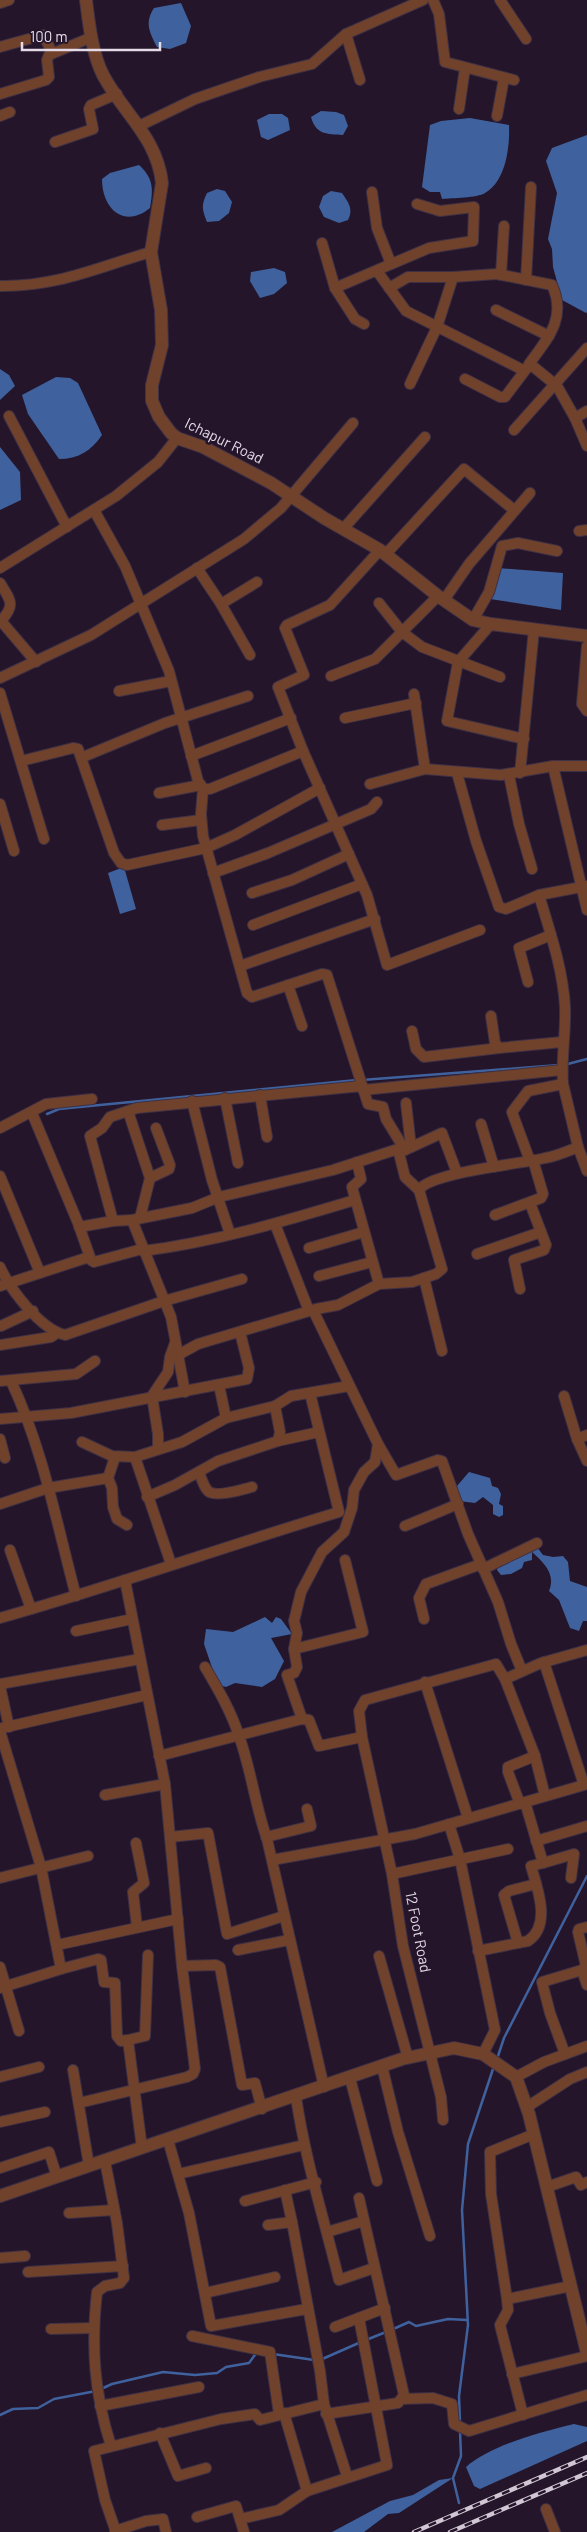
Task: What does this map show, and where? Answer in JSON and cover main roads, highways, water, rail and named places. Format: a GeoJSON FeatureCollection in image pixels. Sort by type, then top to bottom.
{"type":"FeatureCollection","features":[{"type":"Feature","properties":{"kind":"water"},"geometry":{"type":"Polygon","coordinates":[[[181,3],[191,26],[186,43],[170,49],[157,47],[149,28],[151,13],[154,8],[181,3]]]}},
{"type":"Feature","properties":{"kind":"water"},"geometry":{"type":"Polygon","coordinates":[[[321,111],[336,112],[344,115],[348,126],[343,135],[327,134],[316,127],[311,117],[321,111]]]}},
{"type":"Feature","properties":{"kind":"water"},"geometry":{"type":"Polygon","coordinates":[[[269,114],[282,114],[288,118],[290,130],[268,140],[261,137],[257,120],[269,114]]]}},
{"type":"Feature","properties":{"kind":"water"},"geometry":{"type":"Polygon","coordinates":[[[470,118],[509,125],[509,143],[502,172],[492,188],[481,195],[442,199],[440,192],[430,192],[422,187],[430,125],[441,121],[470,118]]]}},
{"type":"Feature","properties":{"kind":"water"},"geometry":{"type":"Polygon","coordinates":[[[587,135],[586,313],[562,300],[553,267],[552,249],[548,239],[557,193],[546,161],[552,148],[587,135]]]}},
{"type":"Feature","properties":{"kind":"water"},"geometry":{"type":"Polygon","coordinates":[[[139,165],[150,180],[152,195],[150,208],[132,217],[123,216],[116,213],[110,207],[103,190],[102,179],[110,173],[139,165]]]}},
{"type":"Feature","properties":{"kind":"water"},"geometry":{"type":"Polygon","coordinates":[[[217,189],[225,191],[232,202],[229,213],[219,221],[207,222],[203,211],[203,204],[207,193],[217,189]]]}},
{"type":"Feature","properties":{"kind":"water"},"geometry":{"type":"Polygon","coordinates":[[[331,191],[342,193],[346,199],[350,209],[348,220],[339,223],[324,217],[319,207],[323,196],[331,191]]]}},
{"type":"Feature","properties":{"kind":"water"},"geometry":{"type":"Polygon","coordinates":[[[274,268],[285,272],[287,283],[274,294],[260,298],[250,281],[251,272],[274,268]]]}},
{"type":"Feature","properties":{"kind":"water"},"geometry":{"type":"Polygon","coordinates":[[[0,369],[9,375],[15,386],[0,400],[0,369]]]}},
{"type":"Feature","properties":{"kind":"water"},"geometry":{"type":"Polygon","coordinates":[[[56,377],[70,378],[78,383],[102,435],[89,450],[78,456],[66,459],[59,459],[28,414],[22,395],[56,377]]]}},
{"type":"Feature","properties":{"kind":"water"},"geometry":{"type":"Polygon","coordinates":[[[0,447],[20,472],[21,500],[0,510],[0,447]]]}},
{"type":"Feature","properties":{"kind":"water"},"geometry":{"type":"Polygon","coordinates":[[[498,568],[563,573],[561,610],[490,599],[498,568]]]}},
{"type":"Feature","properties":{"kind":"water"},"geometry":{"type":"Polygon","coordinates":[[[124,867],[136,909],[120,914],[108,873],[124,867]]]}},
{"type":"Feature","properties":{"kind":"water"},"geometry":{"type":"Polygon","coordinates":[[[469,1472],[490,1478],[492,1486],[498,1488],[501,1494],[499,1504],[503,1506],[503,1515],[499,1517],[493,1514],[493,1505],[483,1497],[475,1503],[459,1501],[457,1486],[469,1472]]]}},
{"type":"Feature","properties":{"kind":"water"},"geometry":{"type":"Polygon","coordinates":[[[534,1543],[543,1555],[563,1556],[568,1562],[570,1581],[587,1587],[587,1621],[583,1621],[579,1631],[570,1628],[559,1600],[549,1591],[551,1579],[548,1569],[532,1552],[532,1560],[524,1562],[522,1568],[511,1574],[501,1575],[497,1570],[501,1557],[534,1543]]]}},
{"type":"Feature","properties":{"kind":"water"},"geometry":{"type":"Polygon","coordinates":[[[265,1617],[272,1623],[276,1617],[281,1619],[292,1634],[271,1638],[284,1661],[275,1679],[262,1687],[235,1683],[226,1687],[218,1685],[204,1644],[206,1629],[233,1632],[265,1617]]]}},
{"type":"Feature","properties":{"kind":"water"},"geometry":{"type":"Polygon","coordinates":[[[574,2424],[587,2427],[587,2441],[480,2489],[474,2486],[466,2467],[476,2459],[517,2440],[574,2424]]]}},
{"type":"Feature","properties":{"kind":"water"},"geometry":{"type":"Polygon","coordinates":[[[453,2478],[399,2513],[388,2514],[364,2532],[332,2532],[390,2501],[413,2495],[439,2480],[453,2478]]]}},
{"type":"Feature","properties":{"kind":"waterway"},"geometry":{"type":"LineString","coordinates":[[564,1065],[587,1059]]}},
{"type":"Feature","properties":{"kind":"waterway"},"geometry":{"type":"LineString","coordinates":[[362,1080],[559,1065]]}},
{"type":"Feature","properties":{"kind":"waterway"},"geometry":{"type":"LineString","coordinates":[[47,1114],[59,1109],[357,1080]]}},
{"type":"Feature","properties":{"kind":"waterway"},"geometry":{"type":"LineString","coordinates":[[497,2059],[504,2038],[587,1876]]}},
{"type":"Feature","properties":{"kind":"waterway"},"geometry":{"type":"LineString","coordinates":[[460,2423],[459,2396],[468,2325],[462,2210],[468,2144],[494,2066]]}},
{"type":"Feature","properties":{"kind":"waterway"},"geometry":{"type":"LineString","coordinates":[[391,2330],[409,2322],[416,2326],[448,2319],[467,2320]]}},
{"type":"Feature","properties":{"kind":"waterway"},"geometry":{"type":"LineString","coordinates":[[366,2340],[386,2332]]}},
{"type":"Feature","properties":{"kind":"waterway"},"geometry":{"type":"LineString","coordinates":[[320,2360],[361,2342]]}},
{"type":"Feature","properties":{"kind":"waterway"},"geometry":{"type":"LineString","coordinates":[[101,2389],[112,2384],[163,2372],[195,2375],[217,2373],[226,2367],[249,2363],[257,2352]]}},
{"type":"Feature","properties":{"kind":"waterway"},"geometry":{"type":"LineString","coordinates":[[273,2354],[314,2360]]}},
{"type":"Feature","properties":{"kind":"waterway"},"geometry":{"type":"LineString","coordinates":[[0,2415],[13,2409],[38,2408],[54,2399],[96,2391]]}},
{"type":"Feature","properties":{"kind":"waterway"},"geometry":{"type":"LineString","coordinates":[[459,2503],[453,2478],[461,2456],[460,2431]]}},
{"type":"Feature","properties":{"kind":"railway"},"geometry":{"type":"LineString","coordinates":[[414,2532],[587,2457]]}},
{"type":"Feature","properties":{"kind":"railway"},"geometry":{"type":"LineString","coordinates":[[450,2532],[587,2473]]}}]}
